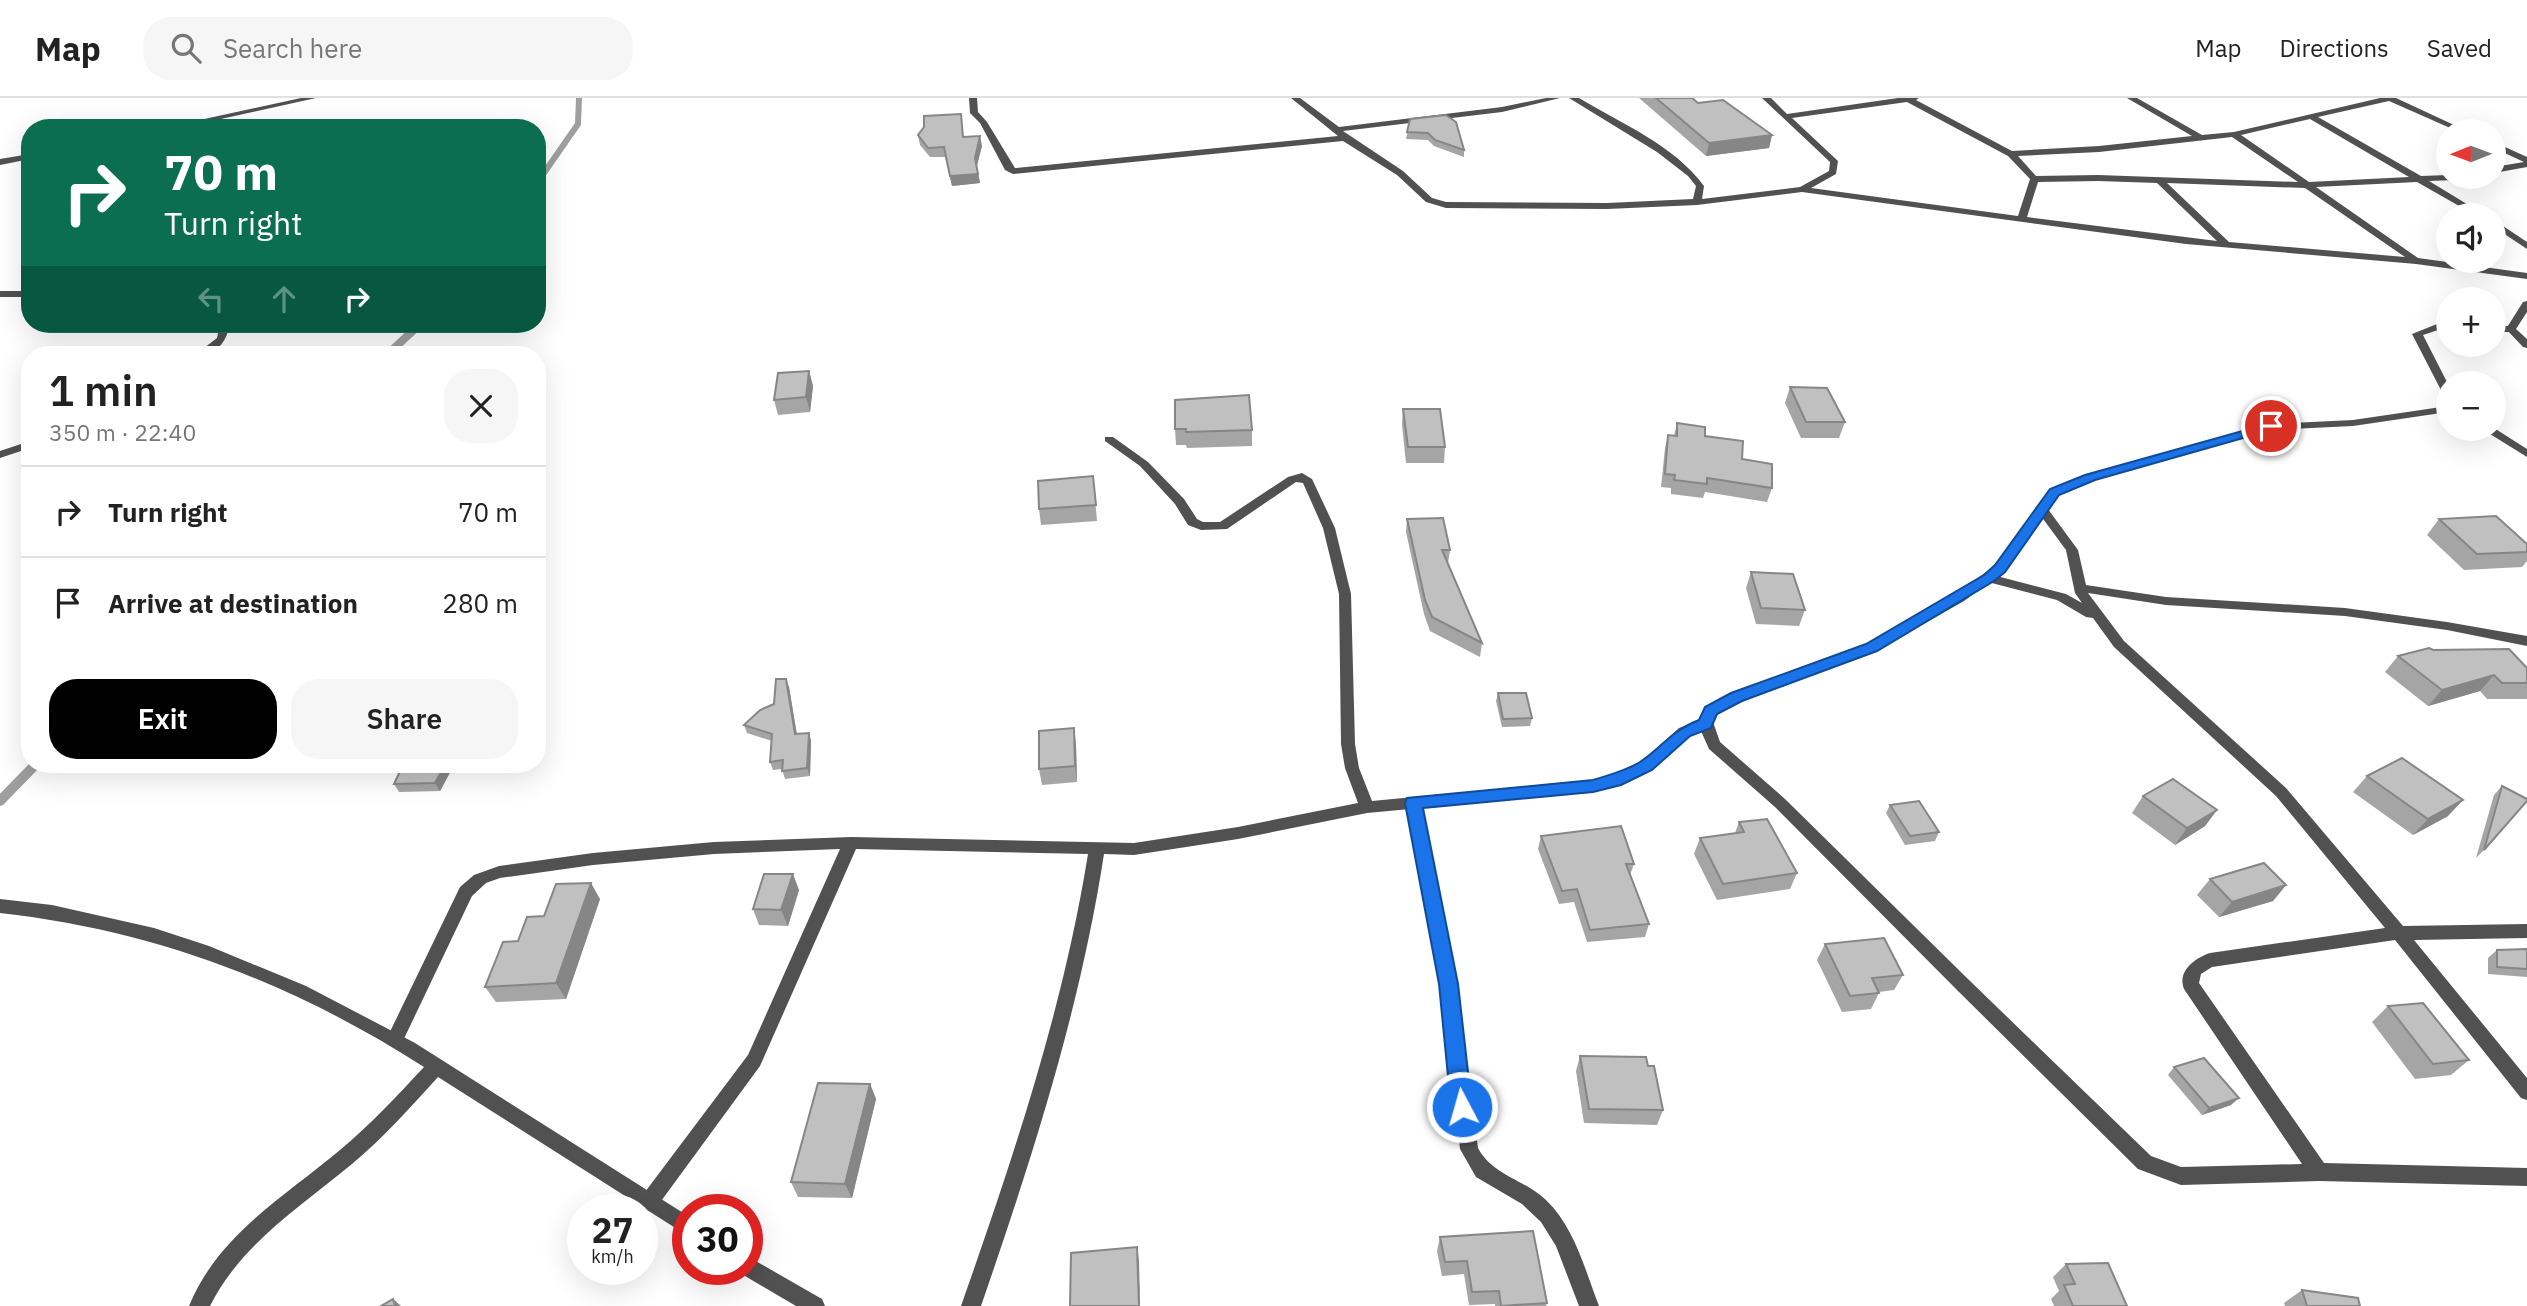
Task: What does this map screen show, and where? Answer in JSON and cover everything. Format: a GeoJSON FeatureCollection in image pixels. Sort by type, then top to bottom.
{"type":"FeatureCollection","features":[{"type":"Feature","properties":{"kind":"street"},"geometry":{"type":"LineString","coordinates":[[210,119],[312,98]]}},
{"type":"Feature","properties":{"kind":"street"},"geometry":{"type":"LineString","coordinates":[[973,98],[974,113],[983,122],[1008,168],[1013,171],[1345,138]]}},
{"type":"Feature","properties":{"kind":"street"},"geometry":{"type":"LineString","coordinates":[[1295,98],[1345,138],[1394,169],[1429,200],[1438,204],[1607,206],[1697,202],[1802,189],[2228,246],[2416,261],[2527,276]]}},
{"type":"Feature","properties":{"kind":"street"},"geometry":{"type":"LineString","coordinates":[[1573,98],[1666,155],[1690,173],[1700,186],[1697,202]]}},
{"type":"Feature","properties":{"kind":"street"},"geometry":{"type":"LineString","coordinates":[[1766,98],[1834,161],[1833,172],[1802,189]]}},
{"type":"Feature","properties":{"kind":"street"},"geometry":{"type":"LineString","coordinates":[[1787,116],[1909,98],[2011,154],[2034,179],[2305,185],[2436,179]]}},
{"type":"Feature","properties":{"kind":"street"},"geometry":{"type":"LineString","coordinates":[[2131,98],[2201,138]]}},
{"type":"Feature","properties":{"kind":"street"},"geometry":{"type":"LineString","coordinates":[[2011,154],[2099,149],[2234,134],[2348,110],[2390,98],[2436,119]]}},
{"type":"Feature","properties":{"kind":"street"},"geometry":{"type":"LineString","coordinates":[[1337,130],[1385,121],[1491,110],[1551,99]]}},
{"type":"Feature","properties":{"kind":"street"},"geometry":{"type":"LineString","coordinates":[[2311,116],[2462,203]]}},
{"type":"Feature","properties":{"kind":"street"},"geometry":{"type":"LineString","coordinates":[[2234,134],[2416,261]]}},
{"type":"Feature","properties":{"kind":"street"},"geometry":{"type":"LineString","coordinates":[[2506,151],[2527,162]]}},
{"type":"Feature","properties":{"kind":"street"},"geometry":{"type":"LineString","coordinates":[[0,163],[21,158]]}},
{"type":"Feature","properties":{"kind":"street"},"geometry":{"type":"LineString","coordinates":[[2506,167],[2527,162]]}},
{"type":"Feature","properties":{"kind":"street"},"geometry":{"type":"LineString","coordinates":[[2022,219],[2034,179]]}},
{"type":"Feature","properties":{"kind":"street"},"geometry":{"type":"LineString","coordinates":[[2159,180],[2228,246]]}},
{"type":"Feature","properties":{"kind":"street"},"geometry":{"type":"LineString","coordinates":[[2506,231],[2527,246]]}},
{"type":"Feature","properties":{"kind":"street"},"geometry":{"type":"LineString","coordinates":[[0,294],[21,294]]}},
{"type":"Feature","properties":{"kind":"street"},"geometry":{"type":"LineString","coordinates":[[2511,329],[2527,304]]}},
{"type":"Feature","properties":{"kind":"street"},"geometry":{"type":"LineString","coordinates":[[2436,327],[2417,334],[2436,371]]}},
{"type":"Feature","properties":{"kind":"street"},"geometry":{"type":"LineString","coordinates":[[2506,329],[2511,329],[2527,345]]}},
{"type":"Feature","properties":{"kind":"street"},"geometry":{"type":"LineString","coordinates":[[212,346],[225,333]]}},
{"type":"Feature","properties":{"kind":"street"},"geometry":{"type":"LineString","coordinates":[[395,1040],[449,922],[466,892],[480,879],[499,872],[593,859],[714,848],[851,843],[1134,849],[1367,807],[1593,786],[1647,766],[1684,732],[1705,724],[1711,711],[1737,697],[1871,648],[1989,578],[2000,568],[2054,492],[2090,478],[2271,426],[2353,423],[2436,411]]}},
{"type":"Feature","properties":{"kind":"street"},"geometry":{"type":"LineString","coordinates":[[1109,439],[1144,464],[1180,502],[1192,522],[1201,526],[1223,526],[1292,479],[1302,477],[1308,481],[1329,528],[1345,594],[1348,744],[1352,768],[1367,807]]}},
{"type":"Feature","properties":{"kind":"street"},"geometry":{"type":"LineString","coordinates":[[2506,441],[2527,454]]}},
{"type":"Feature","properties":{"kind":"street"},"geometry":{"type":"LineString","coordinates":[[0,454],[21,447]]}},
{"type":"Feature","properties":{"kind":"street"},"geometry":{"type":"LineString","coordinates":[[2041,508],[2072,550],[2080,588],[2098,619],[2119,643],[2281,792],[2527,1092]]}},
{"type":"Feature","properties":{"kind":"street"},"geometry":{"type":"LineString","coordinates":[[1989,578],[2061,597],[2098,619]]}},
{"type":"Feature","properties":{"kind":"street"},"geometry":{"type":"LineString","coordinates":[[2080,588],[2166,601],[2377,615],[2527,641]]}},
{"type":"Feature","properties":{"kind":"street"},"geometry":{"type":"LineString","coordinates":[[1705,724],[1714,745],[1723,755],[1780,803],[2145,1163],[2181,1177],[2319,1172],[2527,1177]]}},
{"type":"Feature","properties":{"kind":"street"},"geometry":{"type":"LineString","coordinates":[[1413,803],[1448,984],[1469,1149],[1475,1165],[1487,1176],[1536,1202],[1550,1218],[1560,1234],[1588,1306]]}},
{"type":"Feature","properties":{"kind":"street"},"geometry":{"type":"LineString","coordinates":[[655,1194],[754,1060],[851,843]]}},
{"type":"Feature","properties":{"kind":"street"},"geometry":{"type":"LineString","coordinates":[[971,1306],[1017,1171],[1072,989],[1089,908],[1097,847]]}},
{"type":"Feature","properties":{"kind":"street"},"geometry":{"type":"LineString","coordinates":[[4,906],[132,927],[218,955],[292,986],[395,1040],[636,1194]]}},
{"type":"Feature","properties":{"kind":"street"},"geometry":{"type":"LineString","coordinates":[[2319,1172],[2190,984],[2191,974],[2199,964],[2210,960],[2399,933],[2527,931]]}},
{"type":"Feature","properties":{"kind":"street"},"geometry":{"type":"LineString","coordinates":[[199,1306],[204,1293],[227,1258],[288,1203],[347,1157],[436,1066]]}},
{"type":"Feature","properties":{"kind":"street"},"geometry":{"type":"LineString","coordinates":[[763,1275],[815,1306]]}},
{"type":"Feature","properties":{"kind":"building"},"geometry":{"type":"Polygon","coordinates":[[[1656,98],[1692,98],[1698,103],[1723,100],[1772,135],[1709,143],[1656,98]]]}},
{"type":"Feature","properties":{"kind":"building"},"geometry":{"type":"Polygon","coordinates":[[[961,114],[963,137],[980,136],[975,158],[978,174],[950,176],[944,147],[928,148],[918,135],[924,127],[924,116],[961,114]]]}},
{"type":"Feature","properties":{"kind":"building"},"geometry":{"type":"Polygon","coordinates":[[[1446,115],[1456,122],[1464,150],[1435,140],[1428,133],[1407,132],[1410,119],[1446,115]]]}},
{"type":"Feature","properties":{"kind":"building"},"geometry":{"type":"Polygon","coordinates":[[[809,371],[806,397],[774,400],[778,373],[809,371]]]}},
{"type":"Feature","properties":{"kind":"building"},"geometry":{"type":"Polygon","coordinates":[[[1790,387],[1827,388],[1845,422],[1806,422],[1790,387]]]}},
{"type":"Feature","properties":{"kind":"building"},"geometry":{"type":"Polygon","coordinates":[[[1249,395],[1252,430],[1186,432],[1186,429],[1175,429],[1175,400],[1249,395]]]}},
{"type":"Feature","properties":{"kind":"building"},"geometry":{"type":"Polygon","coordinates":[[[1403,409],[1440,409],[1445,447],[1408,447],[1403,409]]]}},
{"type":"Feature","properties":{"kind":"building"},"geometry":{"type":"Polygon","coordinates":[[[1677,423],[1705,427],[1705,436],[1743,441],[1742,459],[1772,464],[1772,488],[1707,478],[1707,484],[1674,480],[1675,475],[1665,474],[1668,435],[1677,436],[1677,423]]]}},
{"type":"Feature","properties":{"kind":"building"},"geometry":{"type":"Polygon","coordinates":[[[1093,476],[1096,505],[1039,509],[1038,481],[1093,476]]]}},
{"type":"Feature","properties":{"kind":"building"},"geometry":{"type":"Polygon","coordinates":[[[2496,516],[2527,544],[2527,552],[2477,554],[2439,519],[2496,516]]]}},
{"type":"Feature","properties":{"kind":"building"},"geometry":{"type":"Polygon","coordinates":[[[1443,518],[1450,550],[1442,550],[1482,643],[1432,617],[1425,600],[1407,519],[1443,518]]]}},
{"type":"Feature","properties":{"kind":"building"},"geometry":{"type":"Polygon","coordinates":[[[1751,572],[1793,574],[1805,610],[1761,608],[1751,572]]]}},
{"type":"Feature","properties":{"kind":"building"},"geometry":{"type":"Polygon","coordinates":[[[2429,648],[2509,649],[2527,668],[2527,683],[2502,683],[2494,675],[2442,690],[2398,656],[2429,648]]]}},
{"type":"Feature","properties":{"kind":"building"},"geometry":{"type":"Polygon","coordinates":[[[776,679],[786,679],[795,734],[809,733],[807,768],[782,771],[783,760],[770,762],[772,734],[744,725],[760,710],[774,704],[776,679]]]}},
{"type":"Feature","properties":{"kind":"building"},"geometry":{"type":"Polygon","coordinates":[[[1498,693],[1526,693],[1532,718],[1503,719],[1498,693]]]}},
{"type":"Feature","properties":{"kind":"building"},"geometry":{"type":"Polygon","coordinates":[[[1074,728],[1075,766],[1039,769],[1039,731],[1074,728]]]}},
{"type":"Feature","properties":{"kind":"building"},"geometry":{"type":"Polygon","coordinates":[[[2402,758],[2463,800],[2428,819],[2367,776],[2402,758]]]}},
{"type":"Feature","properties":{"kind":"building"},"geometry":{"type":"Polygon","coordinates":[[[399,773],[441,773],[435,783],[394,784],[399,773]]]}},
{"type":"Feature","properties":{"kind":"building"},"geometry":{"type":"Polygon","coordinates":[[[2173,779],[2217,810],[2187,828],[2143,796],[2173,779]]]}},
{"type":"Feature","properties":{"kind":"building"},"geometry":{"type":"Polygon","coordinates":[[[2502,786],[2527,801],[2484,850],[2502,786]]]}},
{"type":"Feature","properties":{"kind":"building"},"geometry":{"type":"Polygon","coordinates":[[[1919,801],[1939,832],[1910,836],[1890,805],[1919,801]]]}},
{"type":"Feature","properties":{"kind":"building"},"geometry":{"type":"Polygon","coordinates":[[[1767,819],[1797,873],[1723,884],[1700,838],[1744,832],[1739,822],[1767,819]]]}},
{"type":"Feature","properties":{"kind":"building"},"geometry":{"type":"Polygon","coordinates":[[[1621,826],[1634,864],[1626,864],[1649,924],[1590,930],[1577,889],[1562,891],[1541,836],[1621,826]]]}},
{"type":"Feature","properties":{"kind":"building"},"geometry":{"type":"Polygon","coordinates":[[[2264,863],[2286,885],[2232,902],[2210,879],[2264,863]]]}},
{"type":"Feature","properties":{"kind":"building"},"geometry":{"type":"Polygon","coordinates":[[[764,874],[793,874],[781,910],[753,909],[764,874]]]}},
{"type":"Feature","properties":{"kind":"building"},"geometry":{"type":"Polygon","coordinates":[[[591,883],[556,983],[485,987],[503,942],[518,941],[527,917],[544,916],[556,884],[591,883]]]}},
{"type":"Feature","properties":{"kind":"building"},"geometry":{"type":"Polygon","coordinates":[[[1884,938],[1903,975],[1872,978],[1879,993],[1850,996],[1825,944],[1884,938]]]}},
{"type":"Feature","properties":{"kind":"building"},"geometry":{"type":"Polygon","coordinates":[[[2527,949],[2527,969],[2497,967],[2497,950],[2527,949]]]}},
{"type":"Feature","properties":{"kind":"building"},"geometry":{"type":"Polygon","coordinates":[[[2423,1003],[2469,1060],[2433,1064],[2388,1006],[2423,1003]]]}},
{"type":"Feature","properties":{"kind":"building"},"geometry":{"type":"Polygon","coordinates":[[[1580,1056],[1646,1057],[1648,1066],[1654,1066],[1663,1110],[1589,1109],[1580,1056]]]}},
{"type":"Feature","properties":{"kind":"building"},"geometry":{"type":"Polygon","coordinates":[[[2204,1058],[2239,1098],[2209,1108],[2174,1067],[2204,1058]]]}},
{"type":"Feature","properties":{"kind":"building"},"geometry":{"type":"Polygon","coordinates":[[[818,1083],[870,1084],[845,1184],[791,1182],[818,1083]]]}},
{"type":"Feature","properties":{"kind":"building"},"geometry":{"type":"Polygon","coordinates":[[[1533,1231],[1547,1303],[1501,1306],[1499,1291],[1472,1292],[1467,1261],[1445,1262],[1440,1237],[1533,1231]]]}},
{"type":"Feature","properties":{"kind":"building"},"geometry":{"type":"Polygon","coordinates":[[[1137,1247],[1139,1306],[1070,1306],[1071,1253],[1137,1247]]]}},
{"type":"Feature","properties":{"kind":"building"},"geometry":{"type":"Polygon","coordinates":[[[2108,1263],[2127,1306],[2073,1306],[2064,1285],[2075,1284],[2066,1264],[2108,1263]]]}},
{"type":"Feature","properties":{"kind":"building"},"geometry":{"type":"Polygon","coordinates":[[[2302,1290],[2358,1298],[2360,1306],[2307,1306],[2302,1290]]]}},
{"type":"Feature","properties":{"kind":"building"},"geometry":{"type":"Polygon","coordinates":[[[393,1299],[395,1306],[381,1306],[393,1299]]]}},
{"type":"Feature","properties":{"kind":"waterway"},"geometry":{"type":"LineString","coordinates":[[546,170],[578,124],[579,98]]}},
{"type":"Feature","properties":{"kind":"waterway"},"geometry":{"type":"LineString","coordinates":[[397,346],[410,333]]}},
{"type":"Feature","properties":{"kind":"waterway"},"geometry":{"type":"LineString","coordinates":[[0,801],[27,773]]}},
{"type":"Feature","properties":{"kind":"route"},"geometry":{"type":"LineString","coordinates":[[1462,1107],[1448,984],[1413,803],[1593,786],[1621,778],[1647,766],[1684,732],[1705,724],[1705,718],[1711,711],[1737,697],[1871,648],[1959,598],[2000,568],[2054,492],[2090,478],[2217,444],[2271,426]]}}]}
